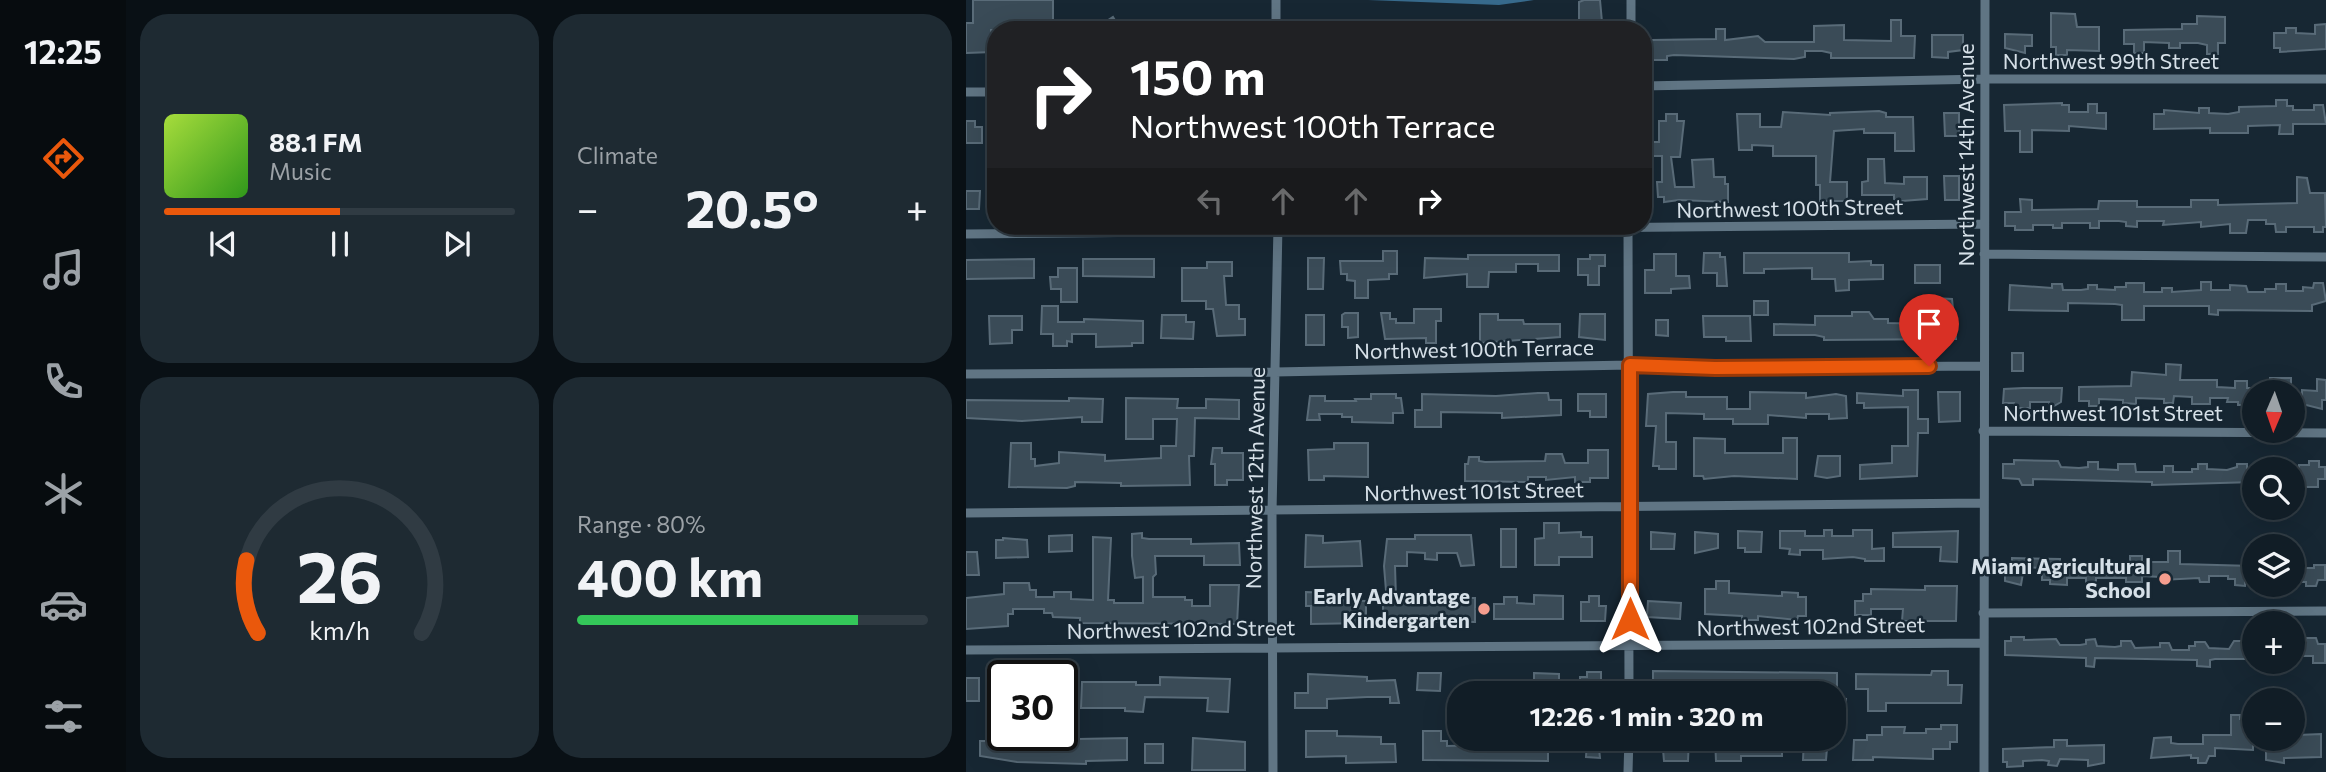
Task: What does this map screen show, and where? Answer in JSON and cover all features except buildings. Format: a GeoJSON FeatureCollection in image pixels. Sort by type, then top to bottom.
{"type":"FeatureCollection","features":[{"type":"Feature","properties":{"kind":"street"},"geometry":{"type":"LineString","coordinates":[[1276,0],[1276,21]]}},
{"type":"Feature","properties":{"kind":"street"},"geometry":{"type":"LineString","coordinates":[[1631,21],[1632,0]]}},
{"type":"Feature","properties":{"kind":"street","name":"Northwest 14th Avenue"},"geometry":{"type":"LineString","coordinates":[[1984,772],[1985,0]]}},
{"type":"Feature","properties":{"kind":"street","name":"Northwest 99th Street"},"geometry":{"type":"LineString","coordinates":[[1652,86],[1985,79],[2326,79]]}},
{"type":"Feature","properties":{"kind":"street"},"geometry":{"type":"LineString","coordinates":[[966,92],[987,92]]}},
{"type":"Feature","properties":{"kind":"street","name":"Northwest 100th Street"},"geometry":{"type":"LineString","coordinates":[[1652,227],[1984,224]]}},
{"type":"Feature","properties":{"kind":"street","name":"Northwest 100th Street"},"geometry":{"type":"LineString","coordinates":[[966,234],[987,234]]}},
{"type":"Feature","properties":{"kind":"street","name":"Northwest 12th Avenue"},"geometry":{"type":"LineString","coordinates":[[1273,772],[1272,512],[1278,235]]}},
{"type":"Feature","properties":{"kind":"street"},"geometry":{"type":"LineString","coordinates":[[1628,235],[1629,681]]}},
{"type":"Feature","properties":{"kind":"street"},"geometry":{"type":"LineString","coordinates":[[1984,254],[2326,257]]}},
{"type":"Feature","properties":{"kind":"street","name":"Northwest 100th Terrace"},"geometry":{"type":"LineString","coordinates":[[966,373],[1275,372],[1630,365],[1715,368],[1983,366]]}},
{"type":"Feature","properties":{"kind":"street","name":"Northwest 101st Street"},"geometry":{"type":"LineString","coordinates":[[1983,431],[2326,433]]}},
{"type":"Feature","properties":{"kind":"street","name":"Northwest 101st Street"},"geometry":{"type":"LineString","coordinates":[[966,513],[1983,503]]}},
{"type":"Feature","properties":{"kind":"street"},"geometry":{"type":"LineString","coordinates":[[1983,613],[2326,611]]}},
{"type":"Feature","properties":{"kind":"street","name":"Northwest 102nd Street"},"geometry":{"type":"LineString","coordinates":[[966,650],[1983,643]]}},
{"type":"Feature","properties":{"kind":"street"},"geometry":{"type":"LineString","coordinates":[[1628,772],[1629,751]]}},
{"type":"Feature","properties":{"kind":"water"},"geometry":{"type":"Polygon","coordinates":[[[1368,0],[1534,0],[1499,5],[1368,0]]]}},
{"type":"Feature","properties":{"kind":"place","name":"Miami Agricultural School"},"geometry":{"type":"Point","coordinates":[2165,579]}},
{"type":"Feature","properties":{"kind":"place","name":"Early Advantage Kindergarten"},"geometry":{"type":"Point","coordinates":[1484,609]}},
{"type":"Feature","properties":{"kind":"route"},"geometry":{"type":"LineString","coordinates":[[1630,619],[1630,365],[1715,368],[1929,366]]}}]}
